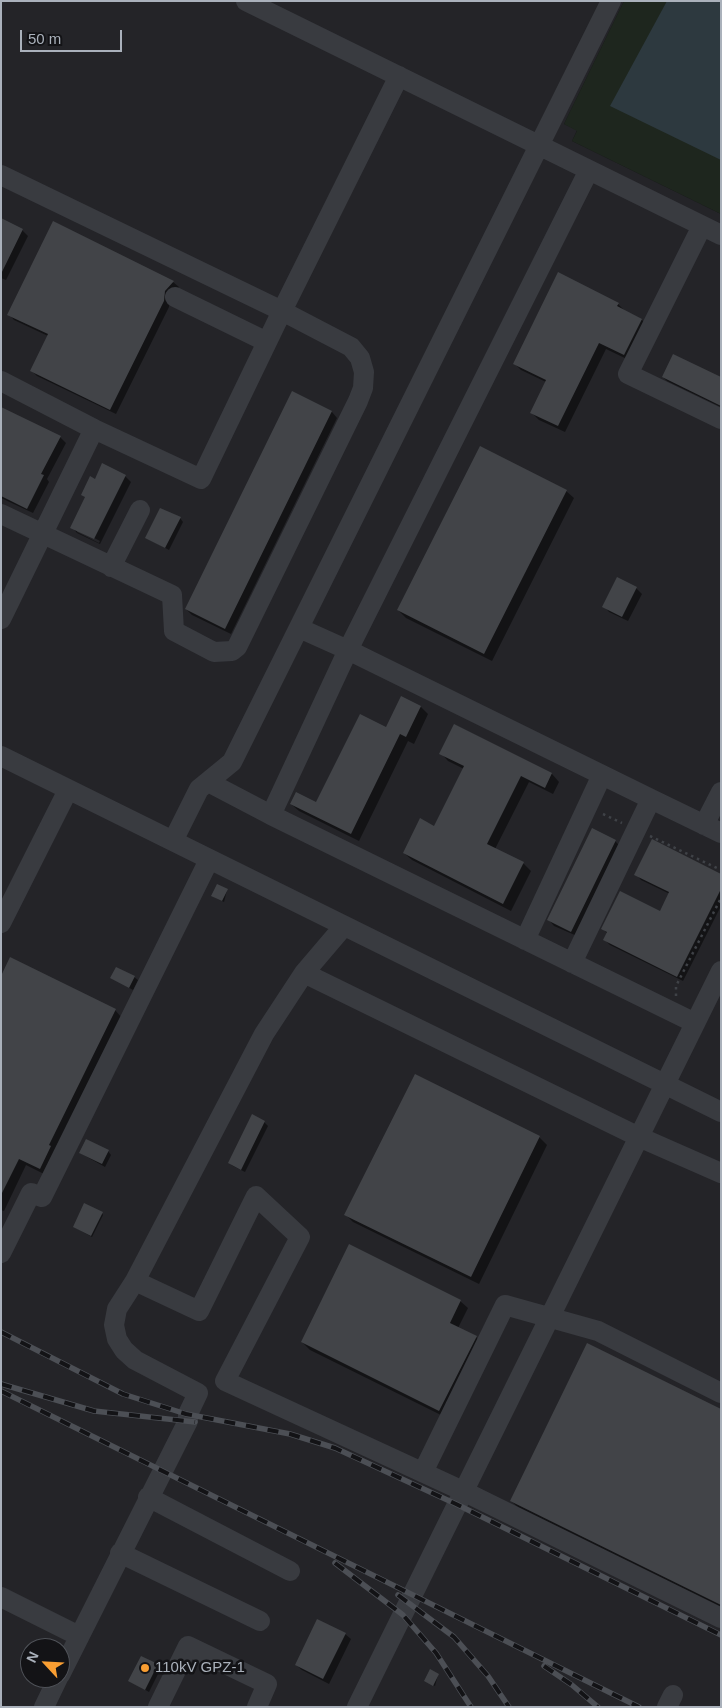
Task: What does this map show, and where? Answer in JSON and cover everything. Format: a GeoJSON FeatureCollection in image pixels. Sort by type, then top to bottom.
{"type":"FeatureCollection","features":[{"type":"Feature","properties":{"kind":"lane"},"geometry":{"type":"LineString","coordinates":[[246,1],[721,234]]}},
{"type":"Feature","properties":{"kind":"lane"},"geometry":{"type":"LineString","coordinates":[[173,842],[199,789],[232,762],[611,1]]}},
{"type":"Feature","properties":{"kind":"lane"},"geometry":{"type":"LineString","coordinates":[[1,381],[94,429],[201,479],[399,76]]}},
{"type":"Feature","properties":{"kind":"lane"},"geometry":{"type":"LineString","coordinates":[[271,816],[348,650],[589,170]]}},
{"type":"Feature","properties":{"kind":"lane"},"geometry":{"type":"LineString","coordinates":[[1,175],[282,311],[351,347],[360,358],[362,364],[363,388],[237,647],[232,651],[219,653],[174,631],[172,595],[1,514]]}},
{"type":"Feature","properties":{"kind":"lane"},"geometry":{"type":"LineString","coordinates":[[702,226],[628,374],[721,419]]}},
{"type":"Feature","properties":{"kind":"lane"},"geometry":{"type":"LineString","coordinates":[[175,297],[267,342]]}},
{"type":"Feature","properties":{"kind":"lane"},"geometry":{"type":"LineString","coordinates":[[1,619],[94,429]]}},
{"type":"Feature","properties":{"kind":"lane"},"geometry":{"type":"LineString","coordinates":[[111,566],[140,510]]}},
{"type":"Feature","properties":{"kind":"lane"},"geometry":{"type":"LineString","coordinates":[[299,628],[348,650],[713,829],[721,792]]}},
{"type":"Feature","properties":{"kind":"lane"},"geometry":{"type":"LineString","coordinates":[[1,756],[721,1112]]}},
{"type":"Feature","properties":{"kind":"lane"},"geometry":{"type":"LineString","coordinates":[[525,940],[602,775]]}},
{"type":"Feature","properties":{"kind":"lane"},"geometry":{"type":"LineString","coordinates":[[208,782],[271,816],[695,1023]]}},
{"type":"Feature","properties":{"kind":"lane"},"geometry":{"type":"LineString","coordinates":[[1,923],[68,790]]}},
{"type":"Feature","properties":{"kind":"lane"},"geometry":{"type":"LineString","coordinates":[[572,963],[651,799]]}},
{"type":"Feature","properties":{"kind":"lane"},"geometry":{"type":"LineString","coordinates":[[1,1252],[31,1193],[42,1197],[209,860]]}},
{"type":"Feature","properties":{"kind":"lane"},"geometry":{"type":"LineString","coordinates":[[198,1393],[136,1360],[124,1350],[117,1340],[114,1325],[117,1309],[135,1280],[264,1034],[304,974],[344,926]]}},
{"type":"Feature","properties":{"kind":"lane"},"geometry":{"type":"LineString","coordinates":[[357,1707],[721,971]]}},
{"type":"Feature","properties":{"kind":"lane"},"geometry":{"type":"LineString","coordinates":[[304,974],[639,1137],[721,1173]]}},
{"type":"Feature","properties":{"kind":"lane"},"geometry":{"type":"LineString","coordinates":[[70,1654],[188,1421],[188,1414],[198,1393],[225,1381],[300,1237],[256,1196],[199,1311],[135,1280]]}},
{"type":"Feature","properties":{"kind":"lane"},"geometry":{"type":"LineString","coordinates":[[423,1472],[505,1305],[598,1331],[721,1393]]}},
{"type":"Feature","properties":{"kind":"lane"},"geometry":{"type":"LineString","coordinates":[[225,1381],[463,1491],[721,1618]]}},
{"type":"Feature","properties":{"kind":"lane"},"geometry":{"type":"LineString","coordinates":[[148,1497],[290,1570]]}},
{"type":"Feature","properties":{"kind":"lane"},"geometry":{"type":"LineString","coordinates":[[120,1553],[260,1621]]}},
{"type":"Feature","properties":{"kind":"lane"},"geometry":{"type":"LineString","coordinates":[[1,1597],[79,1636]]}},
{"type":"Feature","properties":{"kind":"lane"},"geometry":{"type":"LineString","coordinates":[[158,1707],[188,1646],[267,1684],[257,1707]]}},
{"type":"Feature","properties":{"kind":"lane"},"geometry":{"type":"LineString","coordinates":[[44,1707],[53,1688]]}},
{"type":"Feature","properties":{"kind":"path"},"geometry":{"type":"LineString","coordinates":[[588,806],[721,870]]}},
{"type":"Feature","properties":{"kind":"shaded area"},"geometry":{"type":"Polygon","coordinates":[[[1,1],[624,1],[564,124],[577,130],[572,141],[721,214],[721,1707],[1,1707],[1,1]]]}},
{"type":"Feature","properties":{"kind":"shaded area"},"geometry":{"type":"Polygon","coordinates":[[[624,1],[721,1],[721,214],[572,141],[577,131],[564,124],[624,1]]]}},
{"type":"Feature","properties":{"kind":"shaded area"},"geometry":{"type":"Polygon","coordinates":[[[667,1],[721,1],[721,160],[610,106],[667,1]]]}},
{"type":"Feature","properties":{"kind":"building"},"geometry":{"type":"Polygon","coordinates":[[[1,218],[23,229],[1,274],[1,218]]]}},
{"type":"Feature","properties":{"kind":"building"},"geometry":{"type":"Polygon","coordinates":[[[53,221],[174,281],[165,291],[164,301],[110,410],[30,371],[48,334],[7,315],[53,221]]]}},
{"type":"Feature","properties":{"kind":"building"},"geometry":{"type":"Polygon","coordinates":[[[558,272],[619,303],[617,306],[642,319],[624,355],[599,343],[558,426],[530,413],[546,380],[513,364],[558,272]]]}},
{"type":"Feature","properties":{"kind":"building"},"geometry":{"type":"Polygon","coordinates":[[[673,354],[721,377],[721,406],[662,377],[673,354]]]}},
{"type":"Feature","properties":{"kind":"building"},"geometry":{"type":"Polygon","coordinates":[[[292,391],[332,411],[225,629],[185,609],[292,391]]]}},
{"type":"Feature","properties":{"kind":"building"},"geometry":{"type":"Polygon","coordinates":[[[1,407],[61,436],[41,474],[44,475],[27,509],[1,496],[1,407]]]}},
{"type":"Feature","properties":{"kind":"building"},"geometry":{"type":"Polygon","coordinates":[[[480,446],[567,490],[484,654],[397,610],[480,446]]]}},
{"type":"Feature","properties":{"kind":"building"},"geometry":{"type":"Polygon","coordinates":[[[102,463],[126,475],[94,539],[70,528],[85,497],[81,495],[90,476],[95,479],[102,463]]]}},
{"type":"Feature","properties":{"kind":"building"},"geometry":{"type":"Polygon","coordinates":[[[160,508],[181,517],[165,548],[145,538],[160,508]]]}},
{"type":"Feature","properties":{"kind":"building"},"geometry":{"type":"Polygon","coordinates":[[[617,577],[637,587],[622,617],[602,607],[617,577]]]}},
{"type":"Feature","properties":{"kind":"building"},"geometry":{"type":"Polygon","coordinates":[[[401,696],[421,706],[406,737],[400,734],[351,834],[290,804],[296,792],[316,802],[360,714],[386,727],[401,696]]]}},
{"type":"Feature","properties":{"kind":"building"},"geometry":{"type":"Polygon","coordinates":[[[454,724],[552,773],[545,788],[521,776],[487,844],[524,862],[503,904],[403,853],[420,818],[434,826],[464,766],[439,754],[454,724]]]}},
{"type":"Feature","properties":{"kind":"building"},"geometry":{"type":"Polygon","coordinates":[[[592,828],[616,840],[571,932],[547,920],[592,828]]]}},
{"type":"Feature","properties":{"kind":"building"},"geometry":{"type":"Polygon","coordinates":[[[652,839],[721,874],[721,889],[677,977],[603,940],[607,932],[601,929],[620,891],[660,911],[669,892],[634,875],[652,839]]]}},
{"type":"Feature","properties":{"kind":"building"},"geometry":{"type":"Polygon","coordinates":[[[217,884],[228,889],[222,901],[211,896],[217,884]]]}},
{"type":"Feature","properties":{"kind":"building"},"geometry":{"type":"Polygon","coordinates":[[[10,957],[116,1009],[49,1145],[51,1146],[40,1169],[19,1159],[1,1195],[1,976],[10,957]]]}},
{"type":"Feature","properties":{"kind":"building"},"geometry":{"type":"Polygon","coordinates":[[[116,967],[135,976],[129,988],[110,978],[116,967]]]}},
{"type":"Feature","properties":{"kind":"building"},"geometry":{"type":"Polygon","coordinates":[[[415,1074],[540,1136],[471,1277],[344,1215],[415,1074]]]}},
{"type":"Feature","properties":{"kind":"building"},"geometry":{"type":"Polygon","coordinates":[[[252,1114],[265,1121],[241,1170],[228,1163],[252,1114]]]}},
{"type":"Feature","properties":{"kind":"building"},"geometry":{"type":"Polygon","coordinates":[[[86,1139],[109,1150],[102,1164],[79,1153],[86,1139]]]}},
{"type":"Feature","properties":{"kind":"building"},"geometry":{"type":"Polygon","coordinates":[[[84,1203],[103,1212],[91,1236],[73,1227],[84,1203]]]}},
{"type":"Feature","properties":{"kind":"building"},"geometry":{"type":"Polygon","coordinates":[[[349,1244],[461,1300],[450,1323],[477,1336],[439,1411],[301,1342],[349,1244]]]}},
{"type":"Feature","properties":{"kind":"building"},"geometry":{"type":"Polygon","coordinates":[[[587,1343],[721,1409],[721,1605],[510,1501],[587,1343]]]}},
{"type":"Feature","properties":{"kind":"building"},"geometry":{"type":"Polygon","coordinates":[[[317,1619],[346,1633],[323,1679],[295,1665],[317,1619]]]}},
{"type":"Feature","properties":{"kind":"building","name":"110kV GPZ-1"},"geometry":{"type":"Polygon","coordinates":[[[141,1656],[158,1664],[145,1690],[128,1681],[141,1656]]]}},
{"type":"Feature","properties":{"kind":"building"},"geometry":{"type":"Polygon","coordinates":[[[430,1669],[439,1674],[433,1686],[424,1681],[430,1669]]]}},
{"type":"Feature","properties":{"kind":"railway"},"geometry":{"type":"LineString","coordinates":[[1,1332],[123,1394],[186,1414],[290,1434],[335,1448],[456,1504],[721,1635]]}},
{"type":"Feature","properties":{"kind":"railway"},"geometry":{"type":"LineString","coordinates":[[1,1384],[94,1411],[195,1422]]}},
{"type":"Feature","properties":{"kind":"railway"},"geometry":{"type":"LineString","coordinates":[[1,1391],[639,1707]]}},
{"type":"Feature","properties":{"kind":"railway"},"geometry":{"type":"LineString","coordinates":[[335,1563],[403,1615],[436,1653],[471,1707]]}},
{"type":"Feature","properties":{"kind":"railway"},"geometry":{"type":"LineString","coordinates":[[398,1595],[454,1637],[488,1676],[509,1707]]}},
{"type":"Feature","properties":{"kind":"railway"},"geometry":{"type":"LineString","coordinates":[[544,1666],[572,1685],[598,1707]]}},
{"type":"Feature","properties":{"kind":"place","name":"110kV GPZ-1"},"geometry":{"type":"Point","coordinates":[145,1668]}}]}
